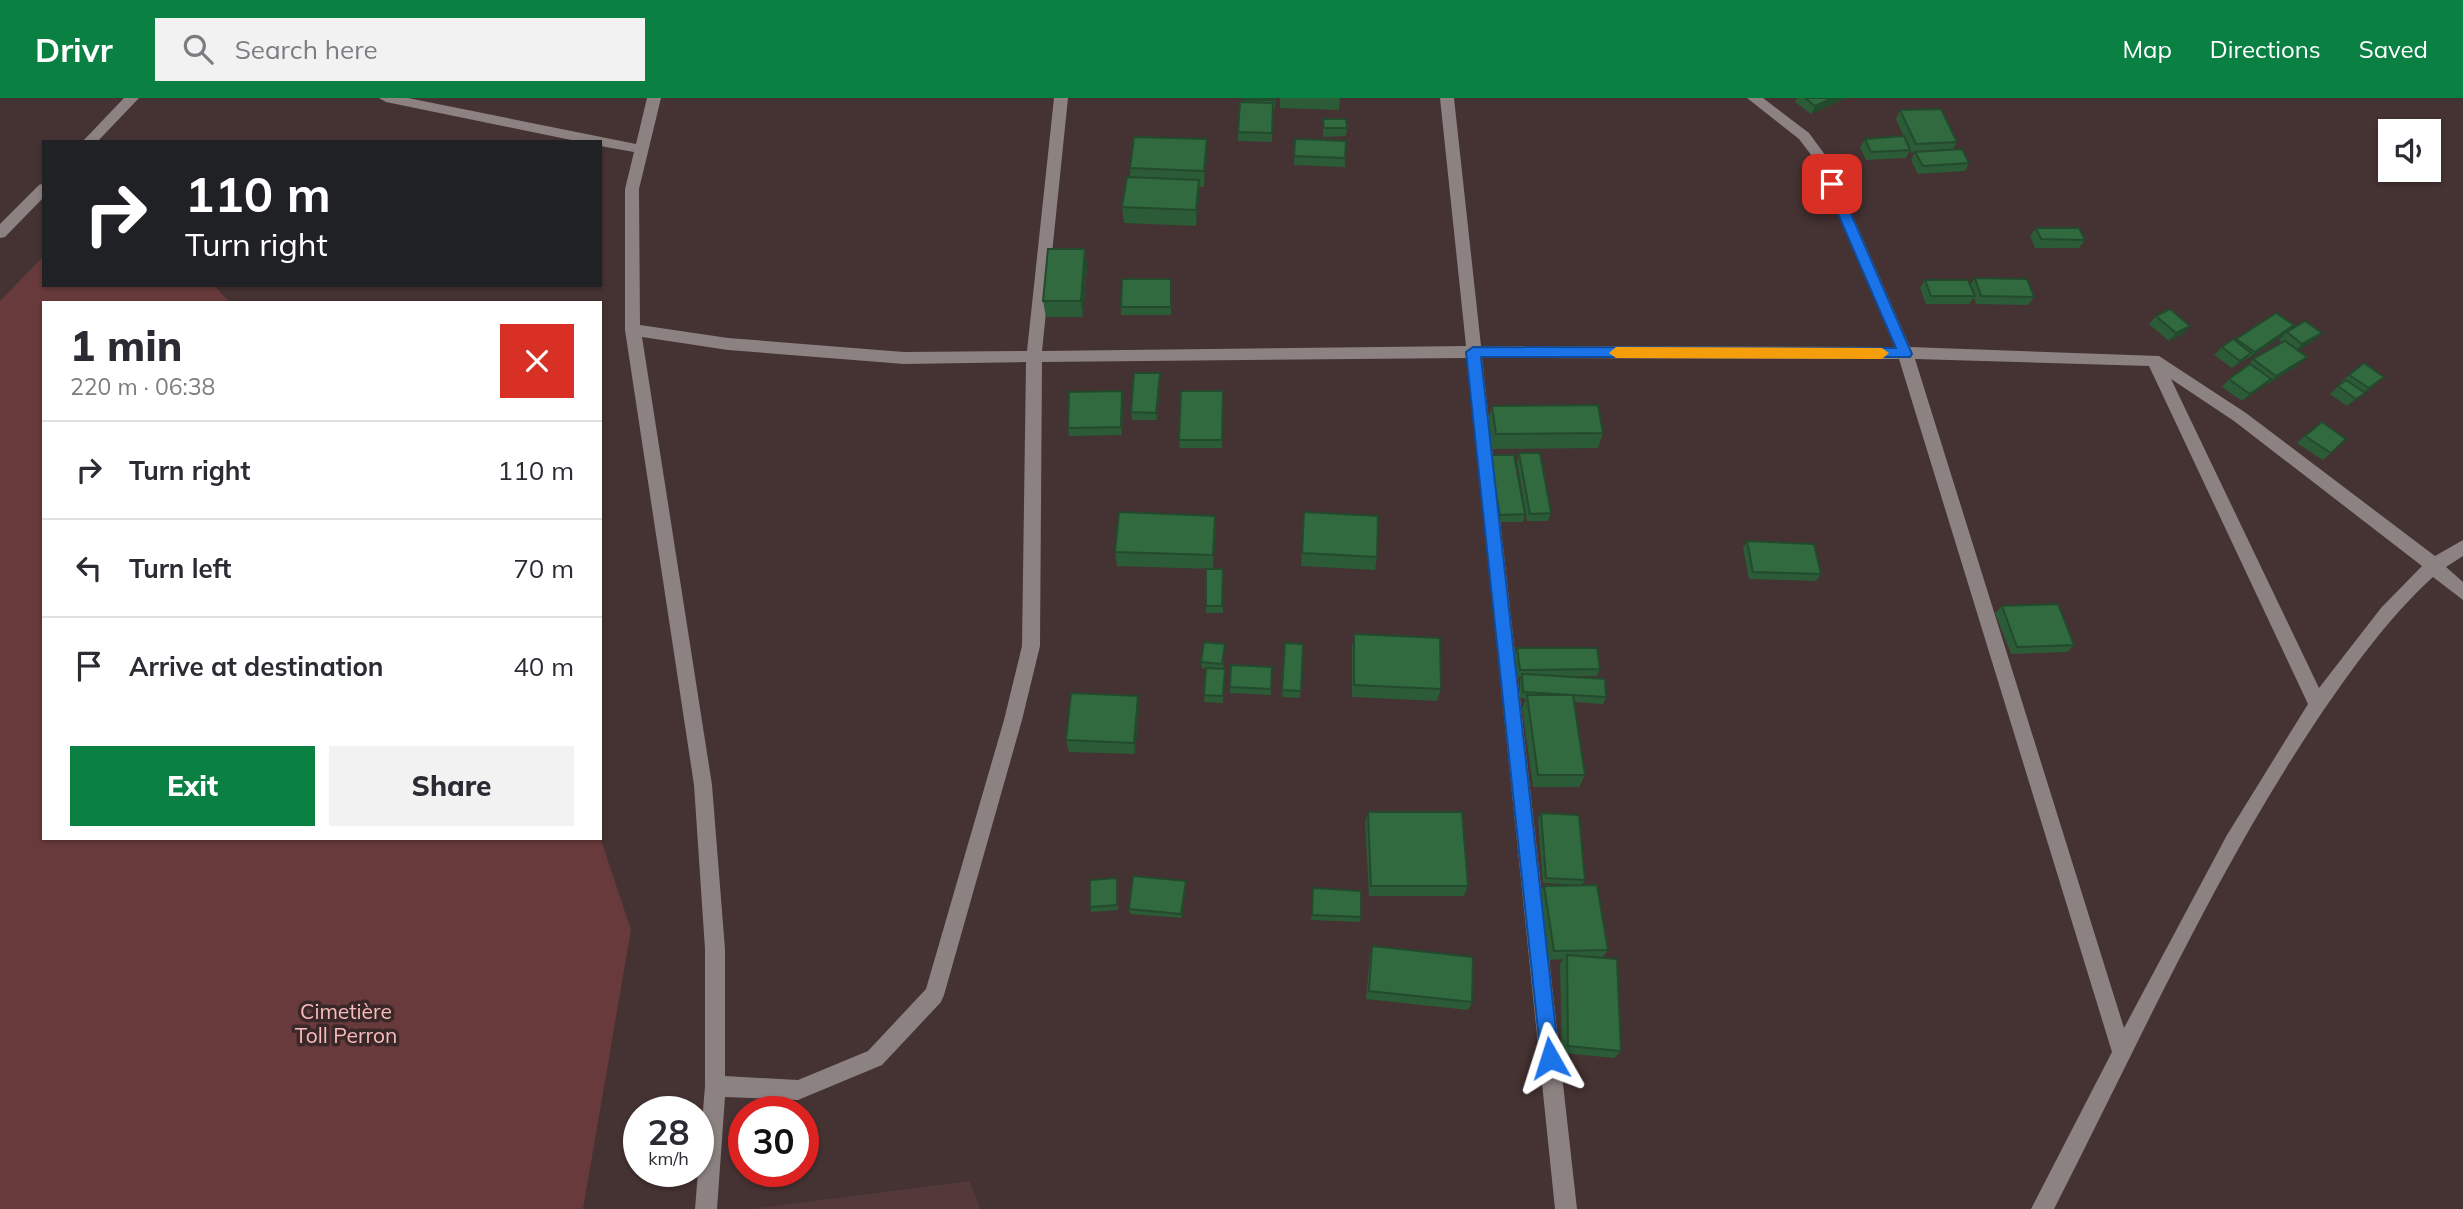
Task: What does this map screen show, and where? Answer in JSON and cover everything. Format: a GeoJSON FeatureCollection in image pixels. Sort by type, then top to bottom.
{"type":"FeatureCollection","features":[{"type":"Feature","properties":{"kind":"street"},"geometry":{"type":"LineString","coordinates":[[91,140],[132,98]]}},
{"type":"Feature","properties":{"kind":"street"},"geometry":{"type":"LineString","coordinates":[[386,98],[595,140]]}},
{"type":"Feature","properties":{"kind":"street"},"geometry":{"type":"LineString","coordinates":[[654,98],[632,189],[634,330],[703,785],[715,949],[715,1086],[706,1209]]}},
{"type":"Feature","properties":{"kind":"street"},"geometry":{"type":"LineString","coordinates":[[715,1086],[798,1090],[875,1058],[934,995],[1013,720],[1031,646],[1034,358],[1061,98]]}},
{"type":"Feature","properties":{"kind":"street"},"geometry":{"type":"LineString","coordinates":[[1447,98],[1566,1209]]}},
{"type":"Feature","properties":{"kind":"street"},"geometry":{"type":"LineString","coordinates":[[1754,98],[1804,136],[1821,159],[1905,354],[2122,1054]]}},
{"type":"Feature","properties":{"kind":"street"},"geometry":{"type":"LineString","coordinates":[[602,141],[640,149]]}},
{"type":"Feature","properties":{"kind":"street"},"geometry":{"type":"LineString","coordinates":[[0,233],[42,190]]}},
{"type":"Feature","properties":{"kind":"street"},"geometry":{"type":"LineString","coordinates":[[634,330],[728,344],[904,358],[1473,352],[1905,354],[2154,360],[2240,417],[2432,565],[2463,593]]}},
{"type":"Feature","properties":{"kind":"street"},"geometry":{"type":"LineString","coordinates":[[2154,360],[2317,703]]}},
{"type":"Feature","properties":{"kind":"street"},"geometry":{"type":"LineString","coordinates":[[2042,1209],[2225,853],[2264,786],[2317,703],[2401,594],[2432,565],[2463,547]]}},
{"type":"Feature","properties":{"kind":"shaded area"},"geometry":{"type":"Polygon","coordinates":[[[970,1181],[980,1209],[750,1209],[970,1181]]]}},
{"type":"Feature","properties":{"kind":"green space","name":"Cimetière Toll Perron"},"geometry":{"type":"Polygon","coordinates":[[[42,258],[42,287],[216,287],[228,301],[42,301],[42,840],[601,840],[631,930],[583,1209],[0,1209],[0,301],[42,258]]]}},
{"type":"Feature","properties":{"kind":"building"},"geometry":{"type":"Polygon","coordinates":[[[1275,98],[1275,100],[1245,100],[1275,98]]]}},
{"type":"Feature","properties":{"kind":"building"},"geometry":{"type":"Polygon","coordinates":[[[1805,98],[1832,98],[1815,106],[1805,98]]]}},
{"type":"Feature","properties":{"kind":"building"},"geometry":{"type":"Polygon","coordinates":[[[1240,102],[1273,103],[1272,133],[1238,132],[1240,102]]]}},
{"type":"Feature","properties":{"kind":"building"},"geometry":{"type":"Polygon","coordinates":[[[1941,109],[1957,142],[1916,144],[1900,110],[1941,109]]]}},
{"type":"Feature","properties":{"kind":"building"},"geometry":{"type":"Polygon","coordinates":[[[1323,119],[1346,119],[1347,128],[1324,128],[1323,119]]]}},
{"type":"Feature","properties":{"kind":"building"},"geometry":{"type":"Polygon","coordinates":[[[1904,136],[1910,150],[1871,152],[1865,139],[1904,136]]]}},
{"type":"Feature","properties":{"kind":"building"},"geometry":{"type":"Polygon","coordinates":[[[1134,137],[1207,139],[1204,171],[1130,168],[1134,137]]]}},
{"type":"Feature","properties":{"kind":"building"},"geometry":{"type":"Polygon","coordinates":[[[1295,139],[1346,141],[1345,158],[1294,156],[1295,139]]]}},
{"type":"Feature","properties":{"kind":"building"},"geometry":{"type":"Polygon","coordinates":[[[1962,149],[1969,163],[1923,166],[1915,152],[1962,149]]]}},
{"type":"Feature","properties":{"kind":"building"},"geometry":{"type":"Polygon","coordinates":[[[1127,177],[1199,180],[1196,210],[1122,207],[1127,177]]]}},
{"type":"Feature","properties":{"kind":"building"},"geometry":{"type":"Polygon","coordinates":[[[2036,228],[2079,228],[2085,240],[2041,239],[2036,228]]]}},
{"type":"Feature","properties":{"kind":"building"},"geometry":{"type":"Polygon","coordinates":[[[1048,249],[1085,249],[1081,301],[1043,301],[1048,249]]]}},
{"type":"Feature","properties":{"kind":"building"},"geometry":{"type":"Polygon","coordinates":[[[1975,278],[2027,279],[2034,297],[1981,296],[1975,278]]]}},
{"type":"Feature","properties":{"kind":"building"},"geometry":{"type":"Polygon","coordinates":[[[1122,279],[1171,279],[1171,307],[1121,307],[1122,279]]]}},
{"type":"Feature","properties":{"kind":"building"},"geometry":{"type":"Polygon","coordinates":[[[1925,280],[1968,280],[1975,296],[1931,296],[1925,280]]]}},
{"type":"Feature","properties":{"kind":"building"},"geometry":{"type":"Polygon","coordinates":[[[2170,309],[2190,326],[2176,333],[2156,316],[2170,309]]]}},
{"type":"Feature","properties":{"kind":"building"},"geometry":{"type":"Polygon","coordinates":[[[2276,313],[2294,325],[2255,352],[2236,339],[2276,313]]]}},
{"type":"Feature","properties":{"kind":"building"},"geometry":{"type":"Polygon","coordinates":[[[2305,321],[2322,333],[2302,344],[2287,332],[2305,321]]]}},
{"type":"Feature","properties":{"kind":"building"},"geometry":{"type":"Polygon","coordinates":[[[2233,339],[2251,353],[2240,361],[2222,347],[2233,339]]]}},
{"type":"Feature","properties":{"kind":"building"},"geometry":{"type":"Polygon","coordinates":[[[2285,341],[2307,357],[2276,376],[2253,359],[2285,341]]]}},
{"type":"Feature","properties":{"kind":"building"},"geometry":{"type":"Polygon","coordinates":[[[2364,363],[2384,377],[2369,388],[2349,375],[2364,363]]]}},
{"type":"Feature","properties":{"kind":"building"},"geometry":{"type":"Polygon","coordinates":[[[2250,364],[2271,379],[2250,394],[2229,379],[2250,364]]]}},
{"type":"Feature","properties":{"kind":"building"},"geometry":{"type":"Polygon","coordinates":[[[1134,373],[1160,373],[1156,413],[1131,412],[1134,373]]]}},
{"type":"Feature","properties":{"kind":"building"},"geometry":{"type":"Polygon","coordinates":[[[2346,380],[2365,393],[2356,399],[2338,386],[2346,380]]]}},
{"type":"Feature","properties":{"kind":"building"},"geometry":{"type":"Polygon","coordinates":[[[1122,391],[1121,427],[1068,428],[1069,392],[1122,391]]]}},
{"type":"Feature","properties":{"kind":"building"},"geometry":{"type":"Polygon","coordinates":[[[1181,391],[1223,391],[1222,440],[1179,440],[1181,391]]]}},
{"type":"Feature","properties":{"kind":"building"},"geometry":{"type":"Polygon","coordinates":[[[1598,405],[1603,433],[1496,434],[1492,406],[1598,405]]]}},
{"type":"Feature","properties":{"kind":"building"},"geometry":{"type":"Polygon","coordinates":[[[2322,422],[2346,439],[2331,453],[2305,436],[2322,422]]]}},
{"type":"Feature","properties":{"kind":"building"},"geometry":{"type":"Polygon","coordinates":[[[1519,453],[1540,453],[1551,513],[1530,514],[1519,453]]]}},
{"type":"Feature","properties":{"kind":"building"},"geometry":{"type":"Polygon","coordinates":[[[1489,455],[1514,455],[1525,514],[1500,515],[1489,455]]]}},
{"type":"Feature","properties":{"kind":"building"},"geometry":{"type":"Polygon","coordinates":[[[1119,512],[1215,516],[1213,555],[1115,552],[1119,512]]]}},
{"type":"Feature","properties":{"kind":"building"},"geometry":{"type":"Polygon","coordinates":[[[1304,512],[1378,516],[1377,557],[1302,553],[1304,512]]]}},
{"type":"Feature","properties":{"kind":"building"},"geometry":{"type":"Polygon","coordinates":[[[1747,541],[1814,544],[1821,574],[1753,572],[1747,541]]]}},
{"type":"Feature","properties":{"kind":"building"},"geometry":{"type":"Polygon","coordinates":[[[1206,569],[1223,569],[1222,606],[1206,606],[1206,569]]]}},
{"type":"Feature","properties":{"kind":"building"},"geometry":{"type":"Polygon","coordinates":[[[2058,604],[2074,645],[2017,647],[2002,606],[2058,604]]]}},
{"type":"Feature","properties":{"kind":"building"},"geometry":{"type":"Polygon","coordinates":[[[1354,634],[1440,638],[1441,689],[1354,685],[1354,634]]]}},
{"type":"Feature","properties":{"kind":"building"},"geometry":{"type":"Polygon","coordinates":[[[1204,642],[1225,644],[1222,664],[1201,662],[1204,642]]]}},
{"type":"Feature","properties":{"kind":"building"},"geometry":{"type":"Polygon","coordinates":[[[1285,643],[1303,644],[1301,691],[1282,690],[1285,643]]]}},
{"type":"Feature","properties":{"kind":"building"},"geometry":{"type":"Polygon","coordinates":[[[1517,648],[1597,648],[1600,669],[1520,670],[1517,648]]]}},
{"type":"Feature","properties":{"kind":"building"},"geometry":{"type":"Polygon","coordinates":[[[1231,665],[1272,667],[1271,689],[1230,687],[1231,665]]]}},
{"type":"Feature","properties":{"kind":"building"},"geometry":{"type":"Polygon","coordinates":[[[1206,668],[1225,669],[1223,696],[1204,695],[1206,668]]]}},
{"type":"Feature","properties":{"kind":"building"},"geometry":{"type":"Polygon","coordinates":[[[1522,674],[1605,679],[1606,697],[1523,692],[1522,674]]]}},
{"type":"Feature","properties":{"kind":"building"},"geometry":{"type":"Polygon","coordinates":[[[1071,693],[1138,696],[1134,743],[1066,740],[1071,693]]]}},
{"type":"Feature","properties":{"kind":"building"},"geometry":{"type":"Polygon","coordinates":[[[1527,695],[1573,695],[1585,775],[1538,775],[1527,695]]]}},
{"type":"Feature","properties":{"kind":"building"},"geometry":{"type":"Polygon","coordinates":[[[1368,812],[1462,812],[1468,886],[1371,886],[1368,812]]]}},
{"type":"Feature","properties":{"kind":"building"},"geometry":{"type":"Polygon","coordinates":[[[1541,813],[1579,815],[1585,880],[1546,878],[1541,813]]]}},
{"type":"Feature","properties":{"kind":"building"},"geometry":{"type":"Polygon","coordinates":[[[1133,876],[1186,881],[1181,914],[1129,909],[1133,876]]]}},
{"type":"Feature","properties":{"kind":"building"},"geometry":{"type":"Polygon","coordinates":[[[1117,878],[1117,905],[1090,907],[1090,880],[1117,878]]]}},
{"type":"Feature","properties":{"kind":"building"},"geometry":{"type":"Polygon","coordinates":[[[1597,885],[1608,950],[1554,951],[1544,886],[1597,885]]]}},
{"type":"Feature","properties":{"kind":"building"},"geometry":{"type":"Polygon","coordinates":[[[1313,888],[1361,891],[1361,917],[1312,915],[1313,888]]]}},
{"type":"Feature","properties":{"kind":"building"},"geometry":{"type":"Polygon","coordinates":[[[1372,946],[1473,957],[1472,1002],[1369,991],[1372,946]]]}},
{"type":"Feature","properties":{"kind":"building"},"geometry":{"type":"Polygon","coordinates":[[[1567,955],[1617,959],[1621,1051],[1568,1046],[1567,955]]]}},
{"type":"Feature","properties":{"kind":"slow traffic"},"geometry":{"type":"LineString","coordinates":[[1616,353],[1882,353]]}},
{"type":"Feature","properties":{"kind":"route"},"geometry":{"type":"LineString","coordinates":[[1550,1058],[1473,352],[1905,354],[1832,184]]}}]}
